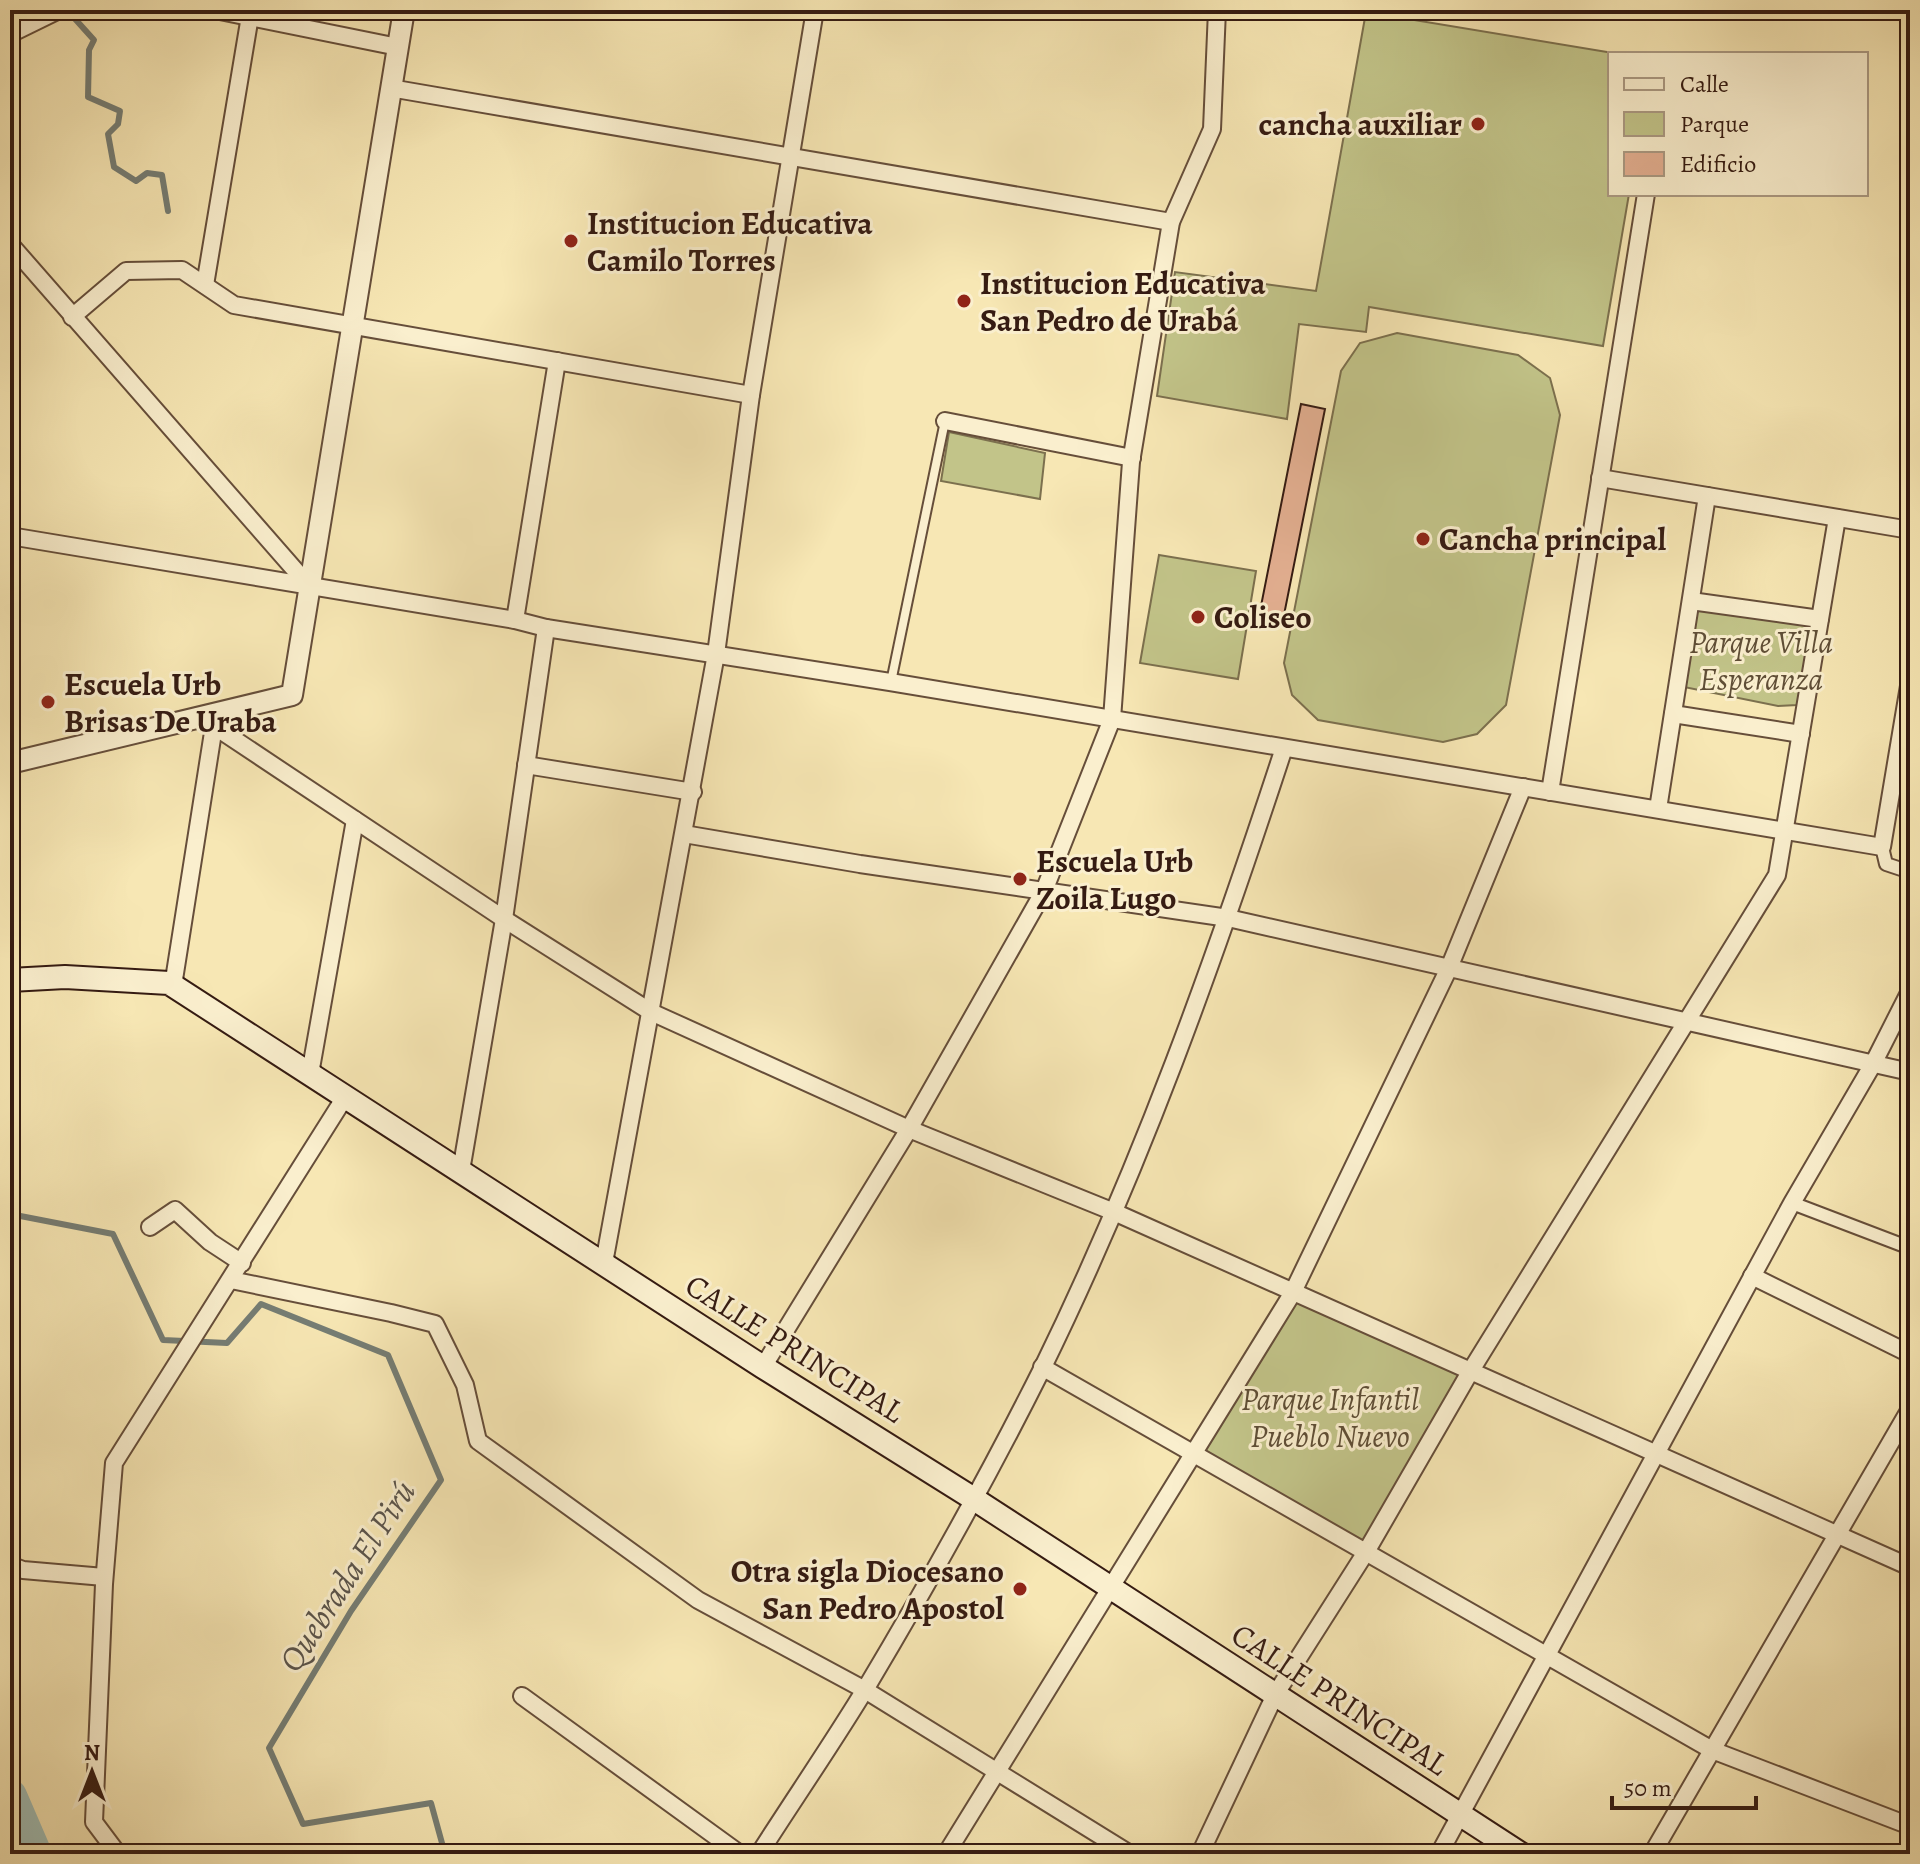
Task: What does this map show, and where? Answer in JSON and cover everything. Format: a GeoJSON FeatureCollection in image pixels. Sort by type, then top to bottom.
{"type":"FeatureCollection","features":[{"type":"Feature","properties":{"kind":"main road","name":"CALLE PRINCIPAL"},"geometry":{"type":"LineString","coordinates":[[10,980],[65,977],[169,983],[1521,1854]]}},
{"type":"Feature","properties":{"kind":"street"},"geometry":{"type":"LineString","coordinates":[[10,34],[59,10]]}},
{"type":"Feature","properties":{"kind":"street"},"geometry":{"type":"LineString","coordinates":[[215,10],[250,13],[398,47]]}},
{"type":"Feature","properties":{"kind":"street"},"geometry":{"type":"LineString","coordinates":[[10,763],[212,721],[292,695],[404,10]]}},
{"type":"Feature","properties":{"kind":"street"},"geometry":{"type":"LineString","coordinates":[[604,1263],[693,792],[716,654],[751,395],[815,10]]}},
{"type":"Feature","properties":{"kind":"street"},"geometry":{"type":"LineString","coordinates":[[763,1367],[909,1129],[1044,891],[1112,719],[1132,458],[1171,222],[1212,129],[1217,10]]}},
{"type":"Feature","properties":{"kind":"street"},"geometry":{"type":"LineString","coordinates":[[205,285],[250,13]]}},
{"type":"Feature","properties":{"kind":"street"},"geometry":{"type":"LineString","coordinates":[[390,88],[1171,222]]}},
{"type":"Feature","properties":{"kind":"street"},"geometry":{"type":"LineString","coordinates":[[1550,792],[1646,196]]}},
{"type":"Feature","properties":{"kind":"street"},"geometry":{"type":"LineString","coordinates":[[10,244],[309,586]]}},
{"type":"Feature","properties":{"kind":"street"},"geometry":{"type":"LineString","coordinates":[[72,317],[126,271],[182,270],[234,305],[751,395]]}},
{"type":"Feature","properties":{"kind":"street"},"geometry":{"type":"LineString","coordinates":[[515,620],[557,361]]}},
{"type":"Feature","properties":{"kind":"street"},"geometry":{"type":"LineString","coordinates":[[945,421],[1132,458]]}},
{"type":"Feature","properties":{"kind":"street"},"geometry":{"type":"LineString","coordinates":[[1600,478],[1910,530]]}},
{"type":"Feature","properties":{"kind":"street"},"geometry":{"type":"LineString","coordinates":[[1658,809],[1707,496]]}},
{"type":"Feature","properties":{"kind":"street"},"geometry":{"type":"LineString","coordinates":[[1200,1854],[1275,1695],[1366,1552],[1470,1372],[1777,875],[1837,518]]}},
{"type":"Feature","properties":{"kind":"street"},"geometry":{"type":"LineString","coordinates":[[10,536],[515,620],[546,628],[1882,847]]}},
{"type":"Feature","properties":{"kind":"street"},"geometry":{"type":"LineString","coordinates":[[1691,601],[1820,619]]}},
{"type":"Feature","properties":{"kind":"street"},"geometry":{"type":"LineString","coordinates":[[461,1171],[504,919],[546,628]]}},
{"type":"Feature","properties":{"kind":"street"},"geometry":{"type":"LineString","coordinates":[[1910,680],[1882,847],[1886,864],[1910,872]]}},
{"type":"Feature","properties":{"kind":"street"},"geometry":{"type":"LineString","coordinates":[[1673,714],[1801,734]]}},
{"type":"Feature","properties":{"kind":"street"},"geometry":{"type":"LineString","coordinates":[[212,721],[504,919],[651,1012],[909,1129],[1114,1212],[1910,1567]]}},
{"type":"Feature","properties":{"kind":"street"},"geometry":{"type":"LineString","coordinates":[[173,986],[212,721]]}},
{"type":"Feature","properties":{"kind":"street"},"geometry":{"type":"LineString","coordinates":[[759,1854],[865,1690],[974,1499],[1042,1367],[1114,1212],[1228,918],[1284,748]]}},
{"type":"Feature","properties":{"kind":"street"},"geometry":{"type":"LineString","coordinates":[[526,765],[693,792]]}},
{"type":"Feature","properties":{"kind":"street"},"geometry":{"type":"LineString","coordinates":[[946,1854],[1292,1294],[1449,968],[1523,787]]}},
{"type":"Feature","properties":{"kind":"street"},"geometry":{"type":"LineString","coordinates":[[310,1074],[355,820]]}},
{"type":"Feature","properties":{"kind":"street"},"geometry":{"type":"LineString","coordinates":[[684,834],[860,864],[1228,918],[1910,1072]]}},
{"type":"Feature","properties":{"kind":"street"},"geometry":{"type":"LineString","coordinates":[[1439,1854],[1792,1203],[1873,1064],[1910,991]]}},
{"type":"Feature","properties":{"kind":"street"},"geometry":{"type":"LineString","coordinates":[[118,1854],[94,1822],[104,1577],[114,1463],[345,1097]]}},
{"type":"Feature","properties":{"kind":"street"},"geometry":{"type":"LineString","coordinates":[[1792,1203],[1910,1248]]}},
{"type":"Feature","properties":{"kind":"street"},"geometry":{"type":"LineString","coordinates":[[150,1227],[175,1210],[210,1242],[242,1263]]}},
{"type":"Feature","properties":{"kind":"street"},"geometry":{"type":"LineString","coordinates":[[1752,1276],[1910,1354]]}},
{"type":"Feature","properties":{"kind":"street"},"geometry":{"type":"LineString","coordinates":[[231,1280],[435,1324],[465,1385],[478,1441],[698,1600],[865,1690],[1130,1854]]}},
{"type":"Feature","properties":{"kind":"street"},"geometry":{"type":"LineString","coordinates":[[1042,1367],[1712,1750],[1910,1826]]}},
{"type":"Feature","properties":{"kind":"street"},"geometry":{"type":"LineString","coordinates":[[1652,1854],[1910,1409]]}},
{"type":"Feature","properties":{"kind":"street"},"geometry":{"type":"LineString","coordinates":[[10,1565],[23,1570],[104,1577]]}},
{"type":"Feature","properties":{"kind":"street"},"geometry":{"type":"LineString","coordinates":[[522,1696],[740,1854]]}},
{"type":"Feature","properties":{"kind":"lane"},"geometry":{"type":"LineString","coordinates":[[890,682],[945,421]]}},
{"type":"Feature","properties":{"kind":"green space","name":"cancha auxiliar"},"geometry":{"type":"Polygon","coordinates":[[[1366,12],[1608,52],[1608,196],[1629,196],[1603,346],[1369,307],[1366,332],[1299,324],[1287,419],[1157,396],[1175,272],[1316,291],[1366,12]]]}},
{"type":"Feature","properties":{"kind":"green space","name":"Cancha principal"},"geometry":{"type":"Polygon","coordinates":[[[1397,333],[1518,355],[1550,378],[1560,415],[1506,705],[1477,734],[1443,742],[1318,720],[1292,695],[1284,663],[1341,371],[1360,343],[1397,333]]]}},
{"type":"Feature","properties":{"kind":"green space"},"geometry":{"type":"Polygon","coordinates":[[[949,432],[1045,453],[1040,499],[941,481],[949,432]]]}},
{"type":"Feature","properties":{"kind":"green space","name":"Coliseo"},"geometry":{"type":"Polygon","coordinates":[[[1159,555],[1256,571],[1238,679],[1140,663],[1159,555]]]}},
{"type":"Feature","properties":{"kind":"green space","name":"Parque Villa Esperanza"},"geometry":{"type":"Polygon","coordinates":[[[1697,608],[1813,625],[1797,705],[1778,706],[1684,687],[1697,608]]]}},
{"type":"Feature","properties":{"kind":"green space","name":"Parque Infantil Pueblo Nuevo"},"geometry":{"type":"Polygon","coordinates":[[[1292,1294],[1470,1372],[1366,1552],[1193,1454],[1292,1294]]]}},
{"type":"Feature","properties":{"kind":"building"},"geometry":{"type":"Polygon","coordinates":[[[1301,404],[1325,409],[1283,620],[1260,611],[1301,404]]]}},
{"type":"Feature","properties":{"kind":"waterway"},"geometry":{"type":"LineString","coordinates":[[67,10],[94,40],[89,50],[88,97],[120,111],[118,124],[108,134],[114,167],[136,181],[147,173],[162,175],[168,211]]}},
{"type":"Feature","properties":{"kind":"waterway","name":"Quebrada El Pirú"},"geometry":{"type":"LineString","coordinates":[[10,1214],[113,1234],[163,1340],[227,1343],[261,1304],[388,1355],[441,1480],[351,1611],[269,1748],[303,1824],[431,1803],[445,1854]]}},
{"type":"Feature","properties":{"kind":"waterway"},"geometry":{"type":"LineString","coordinates":[[10,1796],[35,1854]]}},
{"type":"Feature","properties":{"kind":"place","name":"cancha auxiliar"},"geometry":{"type":"Point","coordinates":[1478,124]}},
{"type":"Feature","properties":{"kind":"place","name":"Institucion Educativa Camilo Torres"},"geometry":{"type":"Point","coordinates":[571,241]}},
{"type":"Feature","properties":{"kind":"place","name":"Institucion Educativa San Pedro de Urabá"},"geometry":{"type":"Point","coordinates":[964,301]}},
{"type":"Feature","properties":{"kind":"place","name":"Cancha principal"},"geometry":{"type":"Point","coordinates":[1423,539]}},
{"type":"Feature","properties":{"kind":"place","name":"Coliseo"},"geometry":{"type":"Point","coordinates":[1198,617]}},
{"type":"Feature","properties":{"kind":"place","name":"Escuela Urb Brisas De Uraba"},"geometry":{"type":"Point","coordinates":[48,702]}},
{"type":"Feature","properties":{"kind":"place","name":"Escuela Urb Zoila Lugo"},"geometry":{"type":"Point","coordinates":[1020,879]}},
{"type":"Feature","properties":{"kind":"place","name":"Otra sigla Diocesano San Pedro Apostol"},"geometry":{"type":"Point","coordinates":[1020,1589]}}]}
